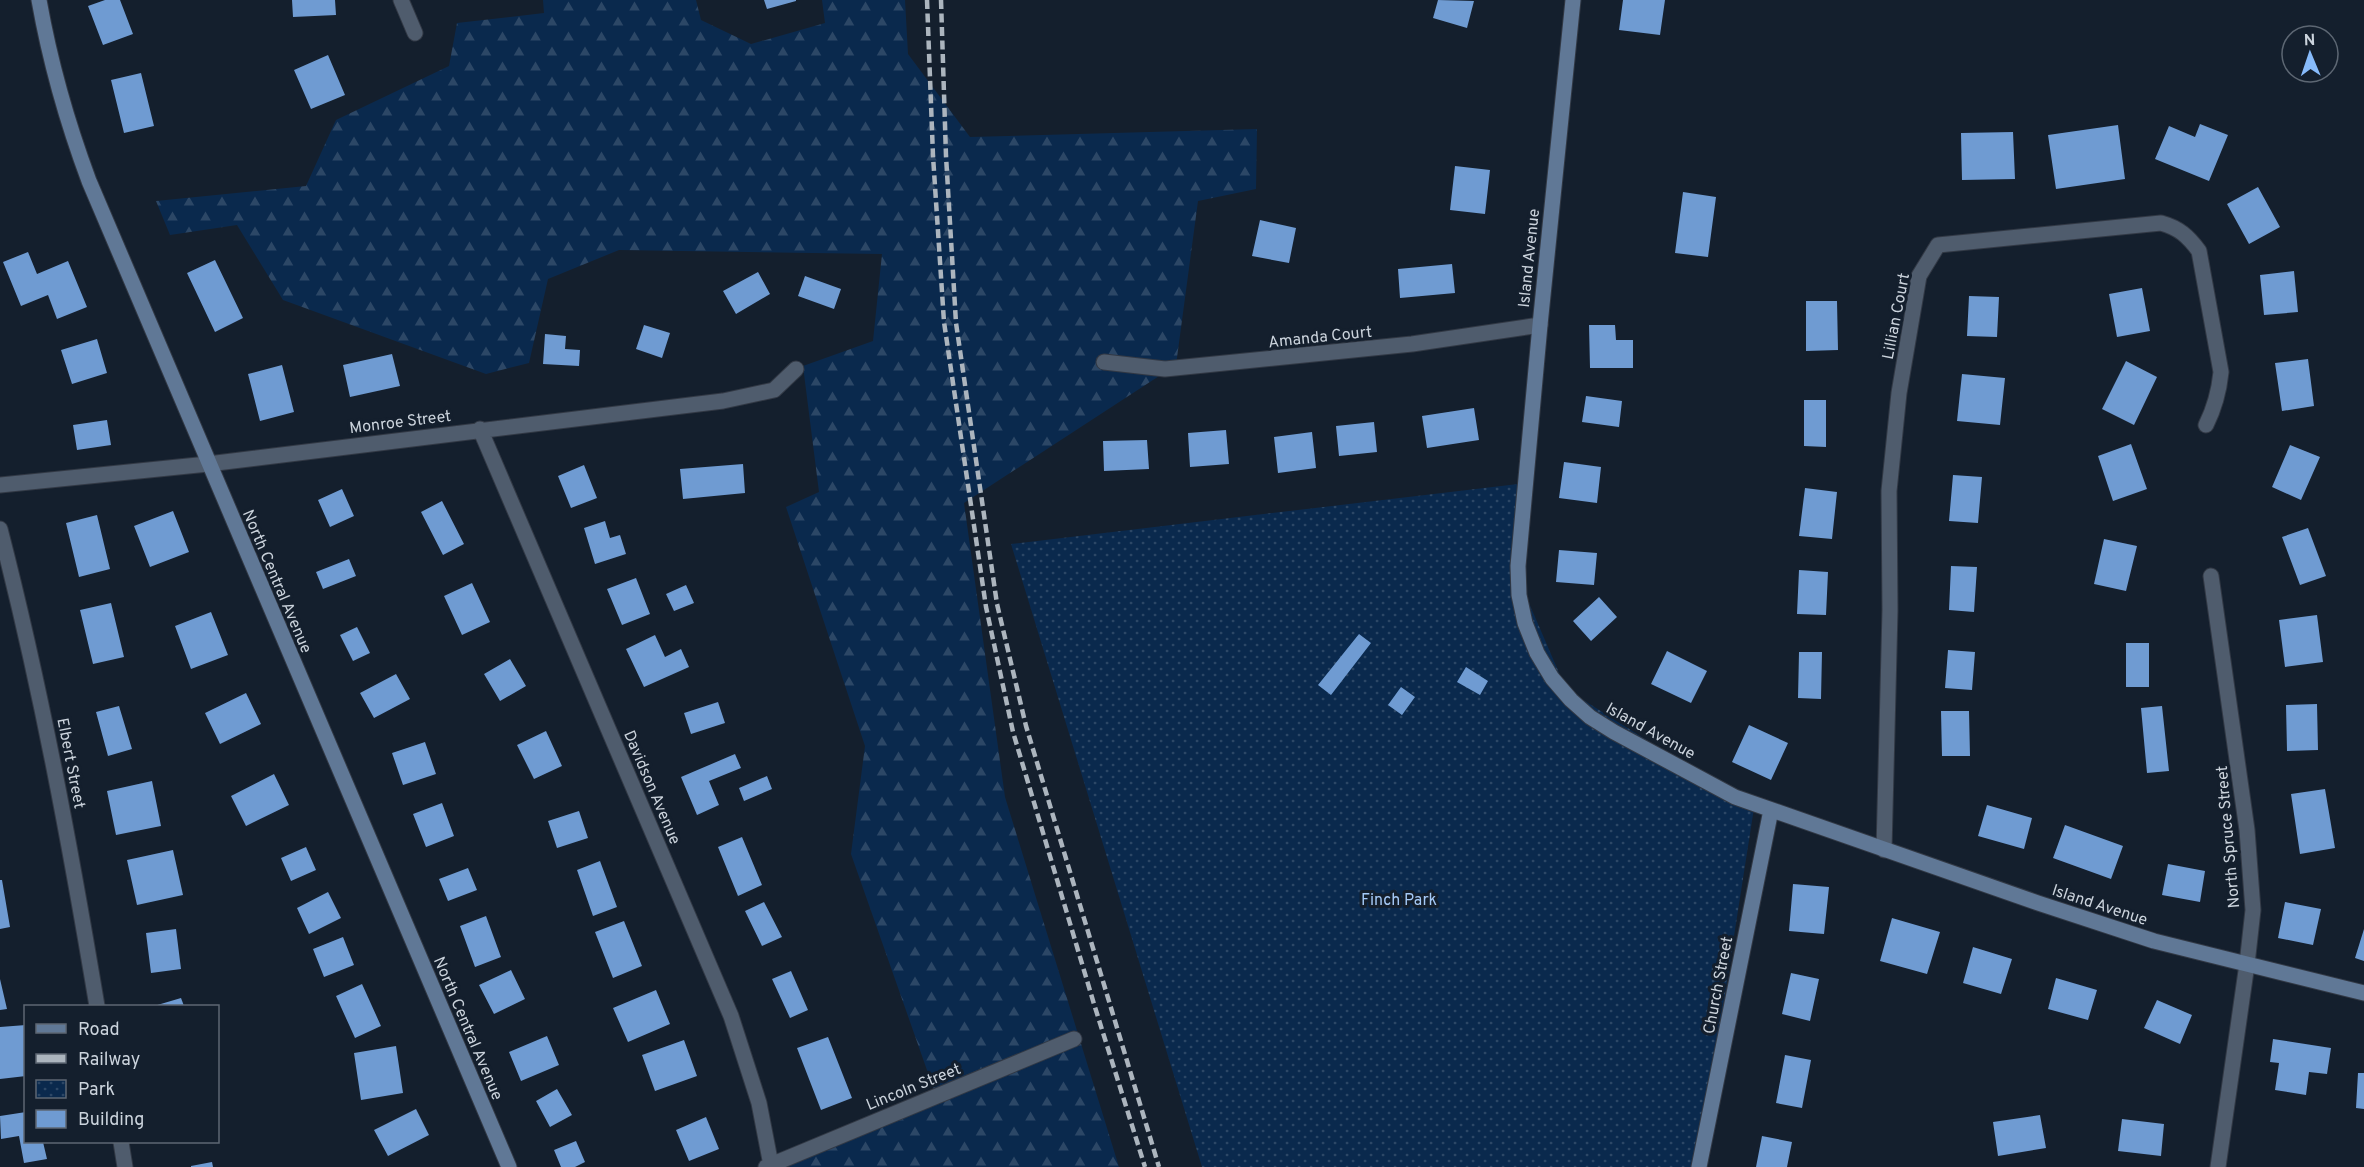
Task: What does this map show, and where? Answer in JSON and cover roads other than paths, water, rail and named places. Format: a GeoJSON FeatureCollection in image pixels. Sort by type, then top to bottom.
{"type":"FeatureCollection","features":[{"type":"Feature","properties":{"kind":"street","name":"North Central Avenue"},"geometry":{"type":"LineString","coordinates":[[39,0],[53,66],[73,138],[89,181],[509,1167]]}},
{"type":"Feature","properties":{"kind":"street"},"geometry":{"type":"LineString","coordinates":[[401,0],[415,33]]}},
{"type":"Feature","properties":{"kind":"street","name":"Island Avenue"},"geometry":{"type":"LineString","coordinates":[[1573,0],[1518,566],[1519,595],[1525,623],[1537,653],[1552,678],[1590,717],[1735,797],[2154,941],[2364,993]]}},
{"type":"Feature","properties":{"kind":"street","name":"Lillian Court"},"geometry":{"type":"LineString","coordinates":[[1884,850],[1890,610],[1889,491],[1899,393],[1919,276],[1938,245],[2161,223],[2175,227],[2189,237],[2199,251],[2221,372],[2214,410],[2206,425]]}},
{"type":"Feature","properties":{"kind":"street","name":"Amanda Court"},"geometry":{"type":"LineString","coordinates":[[1104,362],[1165,369],[1412,344],[1540,325]]}},
{"type":"Feature","properties":{"kind":"street","name":"Monroe Street"},"geometry":{"type":"LineString","coordinates":[[0,485],[208,464],[723,401],[774,390],[796,369]]}},
{"type":"Feature","properties":{"kind":"street","name":"Davidson Avenue"},"geometry":{"type":"LineString","coordinates":[[480,429],[731,1016],[759,1103],[769,1166]]}},
{"type":"Feature","properties":{"kind":"street","name":"Elbert Street"},"geometry":{"type":"LineString","coordinates":[[0,529],[27,633],[48,732],[98,1005]]}},
{"type":"Feature","properties":{"kind":"street","name":"North Spruce Street"},"geometry":{"type":"LineString","coordinates":[[2211,576],[2247,830],[2253,910],[2218,1167]]}},
{"type":"Feature","properties":{"kind":"street","name":"Church Street"},"geometry":{"type":"LineString","coordinates":[[1699,1167],[1771,810]]}},
{"type":"Feature","properties":{"kind":"street","name":"Lincoln Street"},"geometry":{"type":"LineString","coordinates":[[769,1166],[1074,1039]]}},
{"type":"Feature","properties":{"kind":"street"},"geometry":{"type":"LineString","coordinates":[[121,1143],[125,1167]]}},
{"type":"Feature","properties":{"kind":"railway"},"geometry":{"type":"LineString","coordinates":[[927,0],[933,156],[944,322],[986,607],[1013,732],[1145,1167]]}},
{"type":"Feature","properties":{"kind":"railway"},"geometry":{"type":"LineString","coordinates":[[941,0],[946,156],[956,323],[997,604],[1026,726],[1159,1167]]}},
{"type":"Feature","properties":{"kind":"park label","name":"Finch Park"},"geometry":{"type":"Point","coordinates":[1399,899]}}]}
